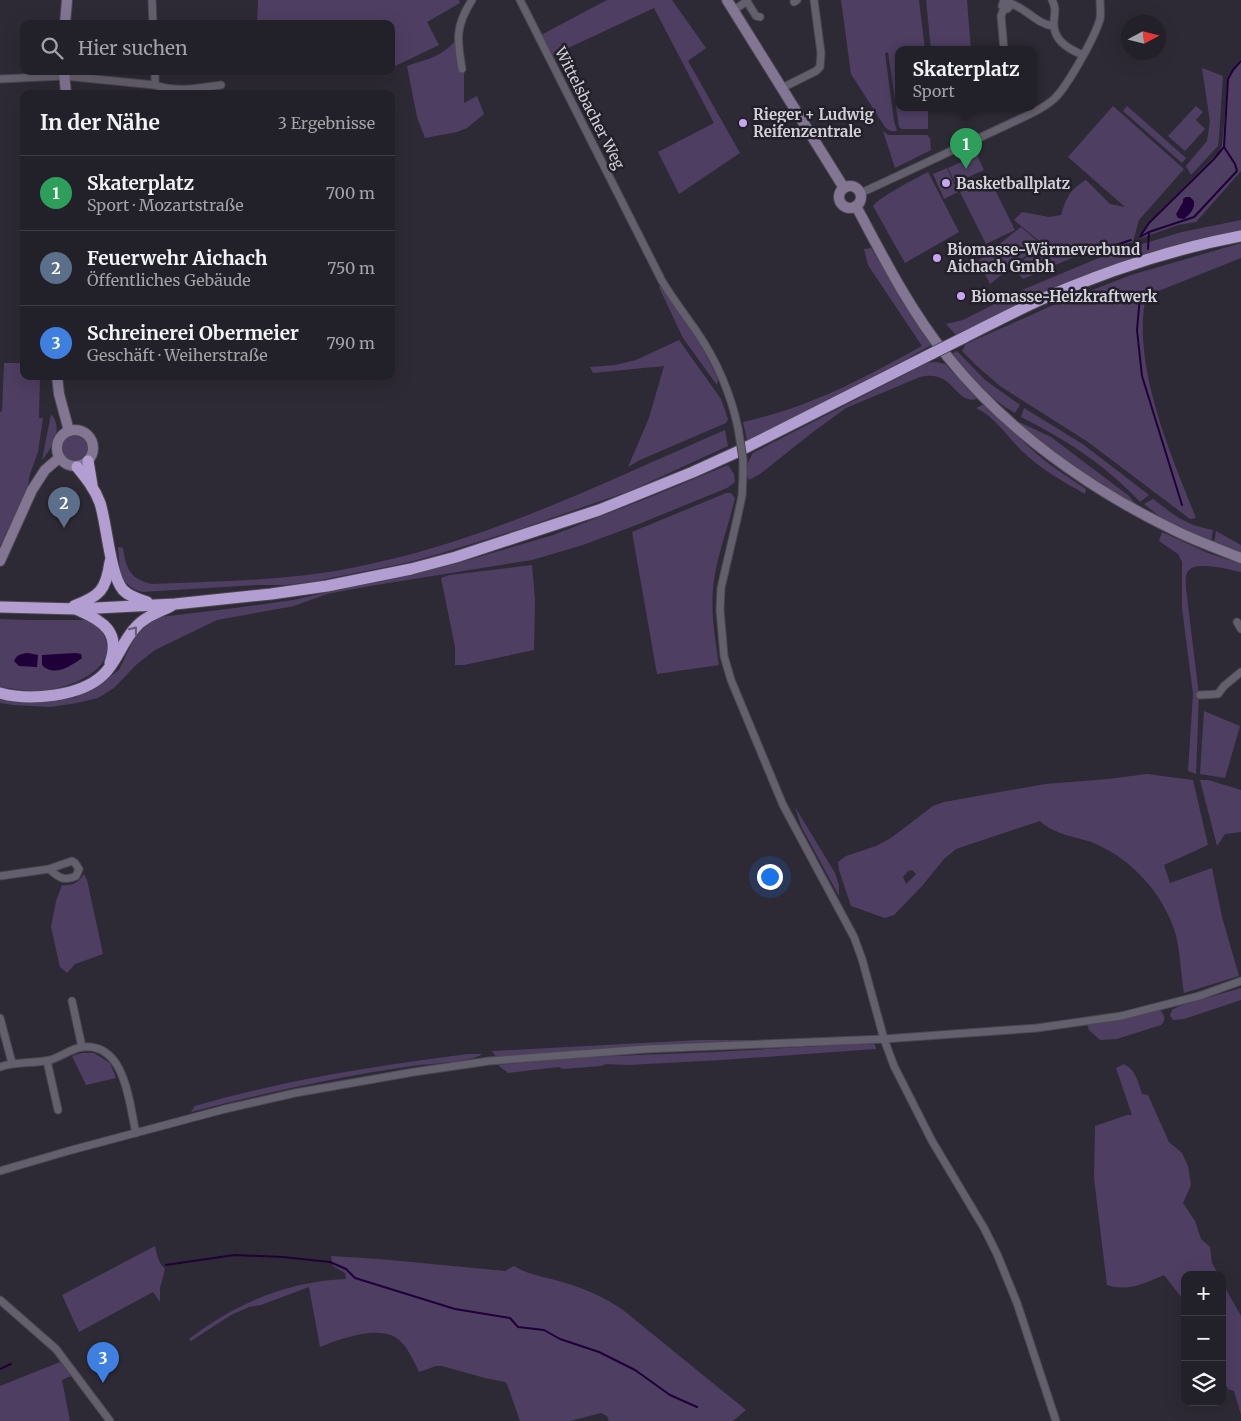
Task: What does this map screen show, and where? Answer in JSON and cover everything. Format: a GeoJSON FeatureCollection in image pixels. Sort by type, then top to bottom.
{"type":"FeatureCollection","features":[{"type":"Feature","properties":{"kind":"highway"},"geometry":{"type":"LineString","coordinates":[[1,607],[71,609],[156,605],[271,594],[327,586],[411,569],[456,557],[551,527],[638,495],[729,456],[1041,300],[1111,272],[1184,248],[1241,236]]}},
{"type":"Feature","properties":{"kind":"highway"},"geometry":{"type":"LineString","coordinates":[[88,461],[93,487],[104,517],[117,578],[123,590],[133,597],[156,605]]}},
{"type":"Feature","properties":{"kind":"highway"},"geometry":{"type":"LineString","coordinates":[[77,467],[93,487]]}},
{"type":"Feature","properties":{"kind":"highway"},"geometry":{"type":"LineString","coordinates":[[71,609],[100,592],[106,582],[111,556]]}},
{"type":"Feature","properties":{"kind":"highway"},"geometry":{"type":"LineString","coordinates":[[0,693],[21,697],[62,694],[90,684],[107,670],[140,623],[175,604]]}},
{"type":"Feature","properties":{"kind":"highway"},"geometry":{"type":"LineString","coordinates":[[71,609],[105,624],[111,635],[113,649],[107,670]]}},
{"type":"Feature","properties":{"kind":"main road"},"geometry":{"type":"LineString","coordinates":[[65,20],[67,0]]}},
{"type":"Feature","properties":{"kind":"main road"},"geometry":{"type":"LineString","coordinates":[[727,0],[844,188]]}},
{"type":"Feature","properties":{"kind":"main road"},"geometry":{"type":"LineString","coordinates":[[64,75],[66,90]]}},
{"type":"Feature","properties":{"kind":"main road"},"geometry":{"type":"LineString","coordinates":[[854,187],[860,192],[861,200],[856,206],[846,208],[840,202],[840,194],[844,188],[854,187]]}},
{"type":"Feature","properties":{"kind":"main road"},"geometry":{"type":"LineString","coordinates":[[856,206],[914,308],[947,356],[972,384],[1019,429],[1073,472],[1107,493],[1174,530],[1241,558]]}},
{"type":"Feature","properties":{"kind":"main road"},"geometry":{"type":"LineString","coordinates":[[57,380],[59,394],[69,431]]}},
{"type":"Feature","properties":{"kind":"main road"},"geometry":{"type":"LineString","coordinates":[[76,430],[82,432],[90,439],[93,450],[88,461],[77,467],[67,465],[59,458],[56,450],[57,443],[63,434],[69,431],[76,430]]}},
{"type":"Feature","properties":{"kind":"main road"},"geometry":{"type":"LineString","coordinates":[[0,561],[32,490],[45,470],[59,458]]}},
{"type":"Feature","properties":{"kind":"street"},"geometry":{"type":"LineString","coordinates":[[152,0],[153,20]]}},
{"type":"Feature","properties":{"kind":"street"},"geometry":{"type":"LineString","coordinates":[[462,69],[457,41],[458,30],[464,13],[472,0]]}},
{"type":"Feature","properties":{"kind":"street","name":"Wittelsbacher Weg"},"geometry":{"type":"LineString","coordinates":[[520,0],[662,281],[674,301],[698,333],[715,364],[731,403],[742,451],[743,475],[738,519],[721,588],[720,610],[724,656],[731,680],[783,805],[854,937],[862,958],[884,1040],[908,1095],[932,1141],[984,1228],[997,1254],[1017,1303],[1056,1421]]}},
{"type":"Feature","properties":{"kind":"street"},"geometry":{"type":"LineString","coordinates":[[782,88],[816,71],[820,67],[821,52],[814,0]]}},
{"type":"Feature","properties":{"kind":"street"},"geometry":{"type":"LineString","coordinates":[[1052,0],[1056,9],[1054,26],[1058,38],[1062,44],[1083,55]]}},
{"type":"Feature","properties":{"kind":"street"},"geometry":{"type":"LineString","coordinates":[[1037,111],[1055,98],[1083,55],[1100,19],[1100,0]]}},
{"type":"Feature","properties":{"kind":"street"},"geometry":{"type":"LineString","coordinates":[[734,10],[746,1],[756,16],[760,17]]}},
{"type":"Feature","properties":{"kind":"street"},"geometry":{"type":"LineString","coordinates":[[1004,46],[1001,16],[1007,3],[1025,9],[1042,24],[1054,26]]}},
{"type":"Feature","properties":{"kind":"street"},"geometry":{"type":"LineString","coordinates":[[0,79],[51,75]]}},
{"type":"Feature","properties":{"kind":"street"},"geometry":{"type":"LineString","coordinates":[[72,75],[155,85],[163,90]]}},
{"type":"Feature","properties":{"kind":"street"},"geometry":{"type":"LineString","coordinates":[[154,75],[155,85]]}},
{"type":"Feature","properties":{"kind":"street"},"geometry":{"type":"LineString","coordinates":[[180,90],[221,85]]}},
{"type":"Feature","properties":{"kind":"street"},"geometry":{"type":"LineString","coordinates":[[860,192],[1037,111]]}},
{"type":"Feature","properties":{"kind":"street"},"geometry":{"type":"LineString","coordinates":[[1237,622],[1241,629]]}},
{"type":"Feature","properties":{"kind":"street"},"geometry":{"type":"LineString","coordinates":[[1200,695],[1218,694],[1224,686],[1241,672]]}},
{"type":"Feature","properties":{"kind":"street"},"geometry":{"type":"LineString","coordinates":[[0,875],[49,869]]}},
{"type":"Feature","properties":{"kind":"street"},"geometry":{"type":"LineString","coordinates":[[0,1171],[68,1151],[295,1092],[414,1072],[489,1061],[646,1049],[884,1040],[1037,1028],[1122,1016],[1199,996],[1241,981]]}},
{"type":"Feature","properties":{"kind":"street"},"geometry":{"type":"LineString","coordinates":[[72,1001],[82,1047]]}},
{"type":"Feature","properties":{"kind":"street"},"geometry":{"type":"LineString","coordinates":[[0,1018],[12,1063]]}},
{"type":"Feature","properties":{"kind":"street"},"geometry":{"type":"LineString","coordinates":[[0,1067],[12,1063],[47,1061],[82,1047],[97,1049],[111,1057],[125,1082],[136,1133]]}},
{"type":"Feature","properties":{"kind":"street"},"geometry":{"type":"LineString","coordinates":[[47,1061],[58,1110]]}},
{"type":"Feature","properties":{"kind":"street"},"geometry":{"type":"LineString","coordinates":[[0,1300],[56,1349],[110,1421]]}},
{"type":"Feature","properties":{"kind":"shaded area"},"geometry":{"type":"Polygon","coordinates":[[[258,0],[459,0],[460,3],[427,22],[439,45],[395,66],[395,20],[257,20],[258,0]]]}},
{"type":"Feature","properties":{"kind":"shaded area"},"geometry":{"type":"Polygon","coordinates":[[[607,0],[672,0],[706,48],[688,61],[740,153],[679,194],[658,152],[714,123],[654,8],[553,55],[541,35],[607,0]]]}},
{"type":"Feature","properties":{"kind":"shaded area"},"geometry":{"type":"Polygon","coordinates":[[[841,0],[919,0],[925,46],[895,46],[895,100],[888,52],[885,53],[897,131],[886,128],[851,74],[841,0]]]}},
{"type":"Feature","properties":{"kind":"shaded area"},"geometry":{"type":"Polygon","coordinates":[[[926,0],[967,0],[971,46],[931,46],[926,0]]]}},
{"type":"Feature","properties":{"kind":"shaded area"},"geometry":{"type":"Polygon","coordinates":[[[455,41],[460,71],[464,72],[464,103],[477,96],[484,114],[467,128],[457,132],[425,138],[417,117],[407,66],[438,55],[455,41]]]}},
{"type":"Feature","properties":{"kind":"shaded area"},"geometry":{"type":"Polygon","coordinates":[[[1241,59],[1241,171],[1196,222],[1178,225],[1139,239],[1149,222],[1218,153],[1222,146],[1228,76],[1241,59]]]}},
{"type":"Feature","properties":{"kind":"shaded area"},"geometry":{"type":"Polygon","coordinates":[[[1202,68],[1223,76],[1219,137],[1218,146],[1191,175],[1186,166],[1207,141],[1210,122],[1202,68]]]}},
{"type":"Feature","properties":{"kind":"shaded area"},"geometry":{"type":"Polygon","coordinates":[[[1113,106],[1184,169],[1139,220],[1133,242],[1091,256],[1088,251],[1023,279],[1018,273],[1012,273],[1011,270],[1043,244],[1014,220],[1022,212],[1049,217],[1061,215],[1069,194],[1086,180],[1110,204],[1125,207],[1068,157],[1113,106]]]}},
{"type":"Feature","properties":{"kind":"shaded area"},"geometry":{"type":"Polygon","coordinates":[[[1127,106],[1186,158],[1182,163],[1123,111],[1127,106]]]}},
{"type":"Feature","properties":{"kind":"shaded area"},"geometry":{"type":"Polygon","coordinates":[[[1196,106],[1203,112],[1196,120],[1205,129],[1185,151],[1168,136],[1196,106]]]}},
{"type":"Feature","properties":{"kind":"shaded area"},"geometry":{"type":"Polygon","coordinates":[[[897,111],[928,111],[928,129],[902,129],[899,127],[897,111]]]}},
{"type":"Feature","properties":{"kind":"shaded area"},"geometry":{"type":"Polygon","coordinates":[[[883,131],[888,135],[927,135],[930,138],[931,150],[895,168],[883,131]]]}},
{"type":"Feature","properties":{"kind":"shaded area"},"geometry":{"type":"Polygon","coordinates":[[[977,155],[984,170],[955,183],[948,168],[977,155]]]}},
{"type":"Feature","properties":{"kind":"shaded area","name":"Basketballplatz"},"geometry":{"type":"Polygon","coordinates":[[[947,168],[958,192],[944,199],[933,174],[947,168]]]}},
{"type":"Feature","properties":{"kind":"shaded area"},"geometry":{"type":"Polygon","coordinates":[[[928,172],[959,232],[905,263],[873,206],[889,193],[928,172]]]}},
{"type":"Feature","properties":{"kind":"shaded area"},"geometry":{"type":"Polygon","coordinates":[[[988,176],[1015,230],[986,244],[959,190],[988,176]]]}},
{"type":"Feature","properties":{"kind":"shaded area"},"geometry":{"type":"Polygon","coordinates":[[[1190,197],[1194,201],[1193,209],[1184,219],[1178,218],[1176,214],[1183,199],[1190,197]]]}},
{"type":"Feature","properties":{"kind":"shaded area"},"geometry":{"type":"Polygon","coordinates":[[[1241,220],[1241,230],[1183,245],[1004,313],[956,335],[946,324],[963,320],[1022,290],[1106,255],[1182,232],[1241,220]]]}},
{"type":"Feature","properties":{"kind":"shaded area"},"geometry":{"type":"Polygon","coordinates":[[[1021,227],[1041,244],[990,284],[978,261],[1021,227]]]}},
{"type":"Feature","properties":{"kind":"shaded area"},"geometry":{"type":"Polygon","coordinates":[[[1241,243],[1241,258],[1146,296],[1143,322],[1144,351],[1149,380],[1165,438],[1196,518],[1190,519],[1088,442],[1000,386],[962,351],[966,344],[1051,306],[1131,275],[1241,243]]]}},
{"type":"Feature","properties":{"kind":"shaded area"},"geometry":{"type":"Polygon","coordinates":[[[871,248],[933,344],[855,388],[747,440],[743,422],[768,416],[836,391],[922,346],[868,265],[864,249],[871,248]]]}},
{"type":"Feature","properties":{"kind":"shaded area"},"geometry":{"type":"Polygon","coordinates":[[[662,285],[676,309],[695,333],[718,379],[717,385],[683,338],[659,287],[662,285]]]}},
{"type":"Feature","properties":{"kind":"shaded area"},"geometry":{"type":"Polygon","coordinates":[[[679,340],[721,399],[728,419],[726,423],[628,467],[649,418],[664,366],[593,373],[590,367],[615,365],[636,360],[679,340]]]}},
{"type":"Feature","properties":{"kind":"shaded area"},"geometry":{"type":"Polygon","coordinates":[[[957,351],[985,380],[1020,405],[1015,413],[988,394],[973,379],[951,354],[957,351]]]}},
{"type":"Feature","properties":{"kind":"shaded area"},"geometry":{"type":"Polygon","coordinates":[[[4,363],[20,363],[20,380],[40,380],[39,418],[43,418],[38,452],[30,474],[27,490],[0,546],[0,412],[2,411],[4,363]]]}},
{"type":"Feature","properties":{"kind":"shaded area"},"geometry":{"type":"Polygon","coordinates":[[[927,363],[945,364],[977,399],[963,397],[940,378],[932,376],[920,377],[846,408],[760,474],[749,480],[747,466],[753,453],[927,363]]]}},
{"type":"Feature","properties":{"kind":"shaded area"},"geometry":{"type":"Polygon","coordinates":[[[984,404],[1038,455],[1086,489],[1085,494],[1051,474],[1028,457],[995,421],[976,408],[984,404]]]}},
{"type":"Feature","properties":{"kind":"shaded area"},"geometry":{"type":"Polygon","coordinates":[[[1024,408],[1084,445],[1149,495],[1140,502],[1114,477],[1085,454],[1054,434],[1021,417],[1024,408]]]}},
{"type":"Feature","properties":{"kind":"shaded area"},"geometry":{"type":"Polygon","coordinates":[[[51,414],[55,420],[57,432],[53,444],[42,460],[51,414]]]}},
{"type":"Feature","properties":{"kind":"shaded area"},"geometry":{"type":"Polygon","coordinates":[[[1017,421],[1051,437],[1129,496],[1137,506],[1075,470],[1017,421]]]}},
{"type":"Feature","properties":{"kind":"shaded area"},"geometry":{"type":"Polygon","coordinates":[[[725,430],[728,446],[632,490],[523,528],[406,563],[316,581],[285,585],[142,592],[128,585],[120,569],[118,547],[123,548],[130,572],[139,579],[152,584],[255,580],[306,575],[331,572],[404,556],[451,542],[544,509],[725,430]]]}},
{"type":"Feature","properties":{"kind":"shaded area"},"geometry":{"type":"Polygon","coordinates":[[[75,435],[85,438],[88,448],[85,458],[75,461],[65,458],[62,448],[65,438],[75,435]]]}},
{"type":"Feature","properties":{"kind":"shaded area"},"geometry":{"type":"Polygon","coordinates":[[[728,465],[734,474],[735,482],[727,488],[583,545],[532,560],[327,594],[294,606],[217,620],[155,650],[136,665],[114,688],[98,698],[50,707],[0,703],[0,698],[30,702],[75,698],[97,686],[119,670],[134,639],[147,624],[160,617],[293,600],[458,563],[553,535],[728,465]]]}},
{"type":"Feature","properties":{"kind":"shaded area"},"geometry":{"type":"Polygon","coordinates":[[[726,493],[731,493],[735,498],[713,588],[714,627],[719,665],[657,674],[632,532],[726,493]]]}},
{"type":"Feature","properties":{"kind":"shaded area"},"geometry":{"type":"Polygon","coordinates":[[[1153,499],[1187,522],[1213,530],[1211,542],[1165,521],[1144,504],[1153,499]]]}},
{"type":"Feature","properties":{"kind":"shaded area"},"geometry":{"type":"Polygon","coordinates":[[[1216,531],[1241,545],[1241,554],[1214,543],[1216,531]]]}},
{"type":"Feature","properties":{"kind":"shaded area"},"geometry":{"type":"Polygon","coordinates":[[[1162,532],[1208,553],[1241,564],[1241,572],[1203,566],[1190,569],[1186,575],[1186,589],[1199,695],[1196,774],[1188,771],[1193,694],[1182,608],[1182,562],[1178,554],[1159,541],[1162,532]]]}},
{"type":"Feature","properties":{"kind":"shaded area"},"geometry":{"type":"Polygon","coordinates":[[[532,565],[535,599],[534,650],[464,665],[455,665],[455,647],[441,578],[450,575],[532,565]]]}},
{"type":"Feature","properties":{"kind":"shaded area"},"geometry":{"type":"Polygon","coordinates":[[[0,619],[86,620],[102,629],[107,651],[104,661],[97,669],[76,682],[52,689],[31,691],[0,687],[0,619]]]}},
{"type":"Feature","properties":{"kind":"shaded area"},"geometry":{"type":"Polygon","coordinates":[[[21,654],[38,655],[37,667],[19,666],[14,661],[21,654]]]}},
{"type":"Feature","properties":{"kind":"shaded area"},"geometry":{"type":"Polygon","coordinates":[[[81,654],[82,658],[62,669],[46,669],[42,665],[42,655],[81,654]]]}},
{"type":"Feature","properties":{"kind":"shaded area"},"geometry":{"type":"Polygon","coordinates":[[[1204,711],[1240,726],[1225,778],[1200,774],[1204,711]]]}},
{"type":"Feature","properties":{"kind":"shaded area"},"geometry":{"type":"Polygon","coordinates":[[[1147,774],[1193,780],[1208,845],[1164,865],[1170,883],[1212,868],[1222,917],[1239,976],[1184,993],[1174,929],[1161,902],[1144,879],[1122,859],[1109,851],[1089,841],[1053,830],[1040,821],[956,849],[944,859],[922,886],[894,915],[885,918],[851,906],[838,862],[846,856],[876,846],[891,838],[933,806],[944,802],[1045,784],[1147,774]],[[912,870],[908,871],[903,877],[906,884],[916,874],[912,870]]]}},
{"type":"Feature","properties":{"kind":"shaded area"},"geometry":{"type":"Polygon","coordinates":[[[1200,780],[1208,780],[1241,790],[1241,832],[1225,834],[1217,846],[1200,780]]]}},
{"type":"Feature","properties":{"kind":"shaded area"},"geometry":{"type":"Polygon","coordinates":[[[795,807],[835,873],[839,885],[839,896],[801,826],[795,807]]]}},
{"type":"Feature","properties":{"kind":"shaded area"},"geometry":{"type":"Polygon","coordinates":[[[84,874],[87,880],[103,954],[75,964],[67,973],[60,967],[51,927],[56,901],[62,885],[75,883],[84,874]]]}},
{"type":"Feature","properties":{"kind":"shaded area"},"geometry":{"type":"Polygon","coordinates":[[[1241,988],[1241,1000],[1184,1019],[1173,1020],[1170,1015],[1172,1010],[1179,1006],[1241,988]]]}},
{"type":"Feature","properties":{"kind":"shaded area"},"geometry":{"type":"Polygon","coordinates":[[[1160,1010],[1164,1018],[1161,1025],[1117,1039],[1100,1040],[1089,1030],[1087,1024],[1160,1010]]]}},
{"type":"Feature","properties":{"kind":"shaded area"},"geometry":{"type":"Polygon","coordinates":[[[698,1040],[754,1040],[735,1043],[497,1058],[492,1051],[698,1040]]]}},
{"type":"Feature","properties":{"kind":"shaded area"},"geometry":{"type":"Polygon","coordinates":[[[871,1043],[875,1045],[876,1049],[722,1060],[628,1065],[606,1064],[563,1069],[559,1067],[508,1073],[498,1065],[566,1058],[871,1043]]]}},
{"type":"Feature","properties":{"kind":"shaded area"},"geometry":{"type":"Polygon","coordinates":[[[82,1053],[94,1053],[110,1063],[116,1078],[86,1085],[72,1056],[82,1053]]]}},
{"type":"Feature","properties":{"kind":"shaded area"},"geometry":{"type":"Polygon","coordinates":[[[468,1054],[482,1054],[460,1061],[384,1070],[328,1080],[191,1112],[195,1106],[296,1081],[468,1054]]]}},
{"type":"Feature","properties":{"kind":"shaded area"},"geometry":{"type":"Polygon","coordinates":[[[1124,1064],[1134,1073],[1142,1094],[1148,1095],[1169,1142],[1182,1153],[1188,1166],[1191,1185],[1183,1203],[1195,1221],[1201,1239],[1210,1247],[1212,1263],[1217,1271],[1181,1271],[1181,1297],[1164,1275],[1143,1284],[1129,1287],[1122,1288],[1107,1285],[1094,1178],[1095,1126],[1132,1115],[1116,1068],[1124,1064]]]}},
{"type":"Feature","properties":{"kind":"shaded area"},"geometry":{"type":"Polygon","coordinates":[[[155,1246],[159,1261],[165,1269],[160,1288],[160,1302],[153,1292],[79,1332],[62,1295],[155,1246]]]}},
{"type":"Feature","properties":{"kind":"shaded area"},"geometry":{"type":"Polygon","coordinates":[[[331,1256],[505,1271],[514,1266],[529,1273],[582,1288],[623,1310],[746,1410],[733,1421],[609,1421],[607,1416],[601,1413],[570,1421],[520,1421],[505,1382],[442,1366],[436,1366],[419,1372],[403,1344],[395,1337],[387,1334],[368,1333],[320,1347],[309,1287],[261,1305],[249,1307],[231,1315],[191,1341],[189,1339],[224,1315],[263,1297],[304,1284],[346,1279],[345,1273],[333,1266],[331,1256]]]}},
{"type":"Feature","properties":{"kind":"shaded area"},"geometry":{"type":"Polygon","coordinates":[[[1226,1289],[1241,1316],[1241,1415],[1234,1391],[1228,1389],[1226,1385],[1226,1289]]]}},
{"type":"Feature","properties":{"kind":"shaded area"},"geometry":{"type":"Polygon","coordinates":[[[60,1362],[71,1376],[62,1380],[70,1421],[0,1421],[0,1386],[60,1362]]]}},
{"type":"Feature","properties":{"kind":"waterway"},"geometry":{"type":"LineString","coordinates":[[1140,237],[1149,232],[1194,217],[1237,171],[1235,164],[1224,147],[1228,79],[1241,61]]}},
{"type":"Feature","properties":{"kind":"waterway"},"geometry":{"type":"LineString","coordinates":[[1141,235],[1149,223],[1223,148]]}},
{"type":"Feature","properties":{"kind":"waterway"},"geometry":{"type":"LineString","coordinates":[[1148,249],[1149,232]]}},
{"type":"Feature","properties":{"kind":"waterway"},"geometry":{"type":"LineString","coordinates":[[1086,255],[1131,240]]}},
{"type":"Feature","properties":{"kind":"waterway"},"geometry":{"type":"LineString","coordinates":[[1140,296],[1137,330],[1142,376],[1182,505]]}},
{"type":"Feature","properties":{"kind":"waterway"},"geometry":{"type":"LineString","coordinates":[[166,1265],[234,1255],[283,1257],[330,1262],[346,1269],[355,1278],[455,1309],[510,1318],[518,1327],[544,1330],[560,1339],[599,1352],[635,1370],[670,1395],[697,1407]]}},
{"type":"Feature","properties":{"kind":"waterway"},"geometry":{"type":"LineString","coordinates":[[0,1369],[11,1364]]}},
{"type":"Feature","properties":{"kind":"place","name":"Rieger + Ludwig Reifenzentrale"},"geometry":{"type":"Point","coordinates":[743,123]}},
{"type":"Feature","properties":{"kind":"place","name":"Skaterplatz"},"geometry":{"type":"Point","coordinates":[966,169]}},
{"type":"Feature","properties":{"kind":"place","name":"Basketballplatz"},"geometry":{"type":"Point","coordinates":[946,183]}},
{"type":"Feature","properties":{"kind":"place","name":"Biomasse-Wärmeverbund Aichach Gmbh"},"geometry":{"type":"Point","coordinates":[937,258]}},
{"type":"Feature","properties":{"kind":"place","name":"Biomasse-Heizkraftwerk"},"geometry":{"type":"Point","coordinates":[961,296]}},
{"type":"Feature","properties":{"kind":"place","name":"Feuerwehr Aichach"},"geometry":{"type":"Point","coordinates":[64,528]}},
{"type":"Feature","properties":{"kind":"place","name":"Schreinerei Obermeier"},"geometry":{"type":"Point","coordinates":[103,1383]}}]}
